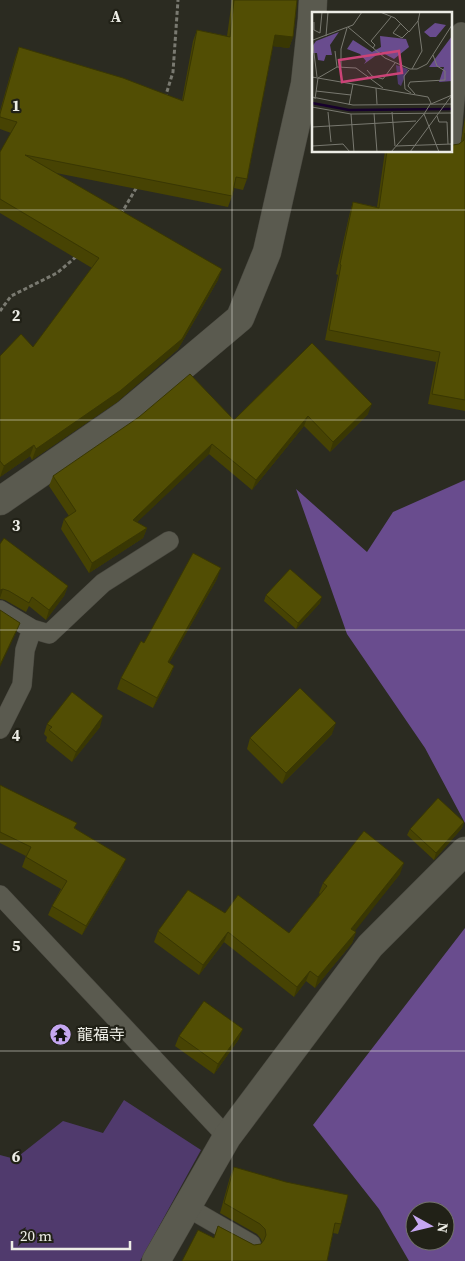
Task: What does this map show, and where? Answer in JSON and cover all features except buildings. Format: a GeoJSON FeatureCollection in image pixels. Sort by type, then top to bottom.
{"type":"FeatureCollection","features":[{"type":"Feature","properties":{"kind":"street"},"geometry":{"type":"LineString","coordinates":[[0,501],[126,414],[240,318],[267,252],[305,84],[312,22]]}},
{"type":"Feature","properties":{"kind":"street"},"geometry":{"type":"LineString","coordinates":[[156,1261],[227,1137],[370,946],[465,851]]}},
{"type":"Feature","properties":{"kind":"lane"},"geometry":{"type":"LineString","coordinates":[[452,130],[459,31]]}},
{"type":"Feature","properties":{"kind":"lane"},"geometry":{"type":"LineString","coordinates":[[0,610],[32,629],[49,634],[103,583],[169,541]]}},
{"type":"Feature","properties":{"kind":"lane"},"geometry":{"type":"LineString","coordinates":[[0,729],[22,685],[24,650],[32,629]]}},
{"type":"Feature","properties":{"kind":"lane"},"geometry":{"type":"LineString","coordinates":[[0,895],[227,1137]]}},
{"type":"Feature","properties":{"kind":"lane"},"geometry":{"type":"LineString","coordinates":[[187,1207],[251,1244]]}},
{"type":"Feature","properties":{"kind":"path"},"geometry":{"type":"LineString","coordinates":[[162,107],[173,72],[178,0]]}},
{"type":"Feature","properties":{"kind":"path"},"geometry":{"type":"LineString","coordinates":[[121,215],[138,186],[140,178]]}},
{"type":"Feature","properties":{"kind":"path"},"geometry":{"type":"LineString","coordinates":[[0,311],[11,296],[57,273],[80,254]]}},
{"type":"Feature","properties":{"kind":"shaded area"},"geometry":{"type":"Polygon","coordinates":[[[465,480],[465,823],[425,748],[347,634],[296,489],[367,552],[393,512],[465,480]]]}},
{"type":"Feature","properties":{"kind":"shaded area"},"geometry":{"type":"Polygon","coordinates":[[[465,928],[465,1261],[409,1261],[379,1209],[313,1125],[465,928]]]}},
{"type":"Feature","properties":{"kind":"shaded area"},"geometry":{"type":"Polygon","coordinates":[[[124,1100],[201,1150],[140,1261],[0,1261],[0,1155],[15,1159],[63,1121],[103,1133],[124,1100]]]}},
{"type":"Feature","properties":{"kind":"place","name":"龍福寺"},"geometry":{"type":"Point","coordinates":[61,1034]}}]}
